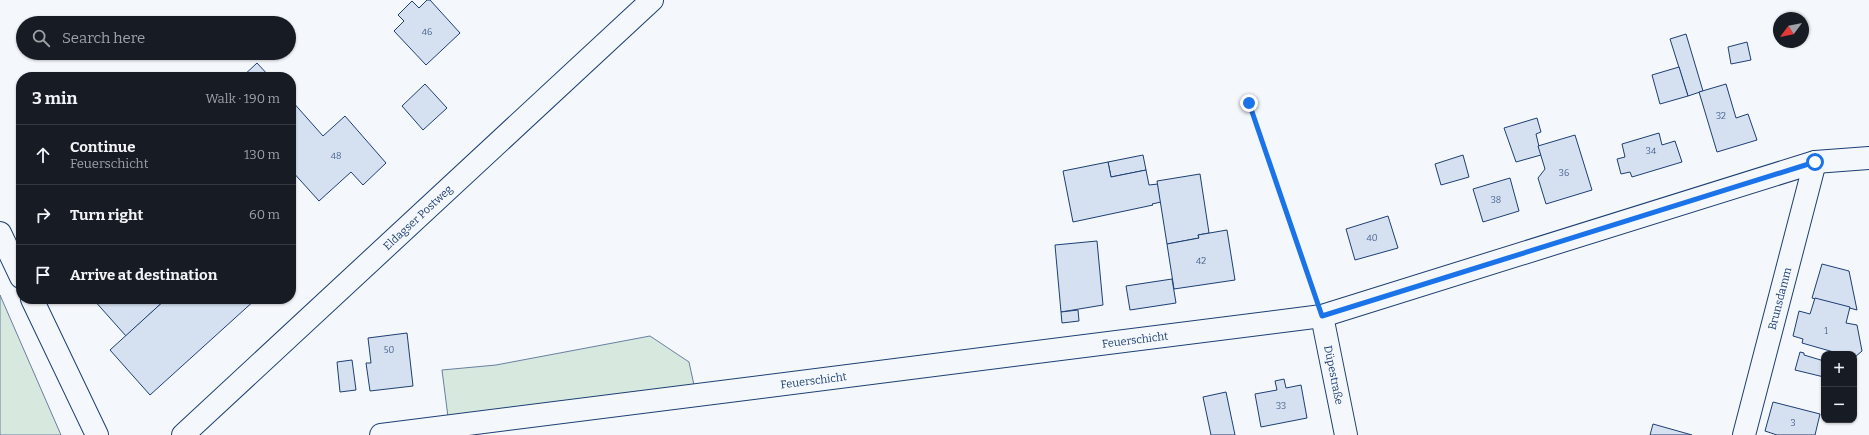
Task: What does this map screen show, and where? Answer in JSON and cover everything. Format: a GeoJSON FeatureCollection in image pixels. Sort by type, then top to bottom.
{"type":"FeatureCollection","features":[{"type":"Feature","properties":{"kind":"street","name":"Eldagser Postweg"},"geometry":{"type":"LineString","coordinates":[[183,435],[652,0]]}},
{"type":"Feature","properties":{"kind":"street","name":"Feuerschicht"},"geometry":{"type":"LineString","coordinates":[[381,435],[1322,316],[1815,162],[1869,158]]}},
{"type":"Feature","properties":{"kind":"street","name":"Brunsdamm"},"geometry":{"type":"LineString","coordinates":[[1744,435],[1815,162]]}},
{"type":"Feature","properties":{"kind":"street"},"geometry":{"type":"LineString","coordinates":[[0,233],[16,267]]}},
{"type":"Feature","properties":{"kind":"street"},"geometry":{"type":"LineString","coordinates":[[34,304],[97,435]]}},
{"type":"Feature","properties":{"kind":"street","name":"Düpestraße"},"geometry":{"type":"LineString","coordinates":[[1322,316],[1346,435]]}},
{"type":"Feature","properties":{"kind":"path"},"geometry":{"type":"LineString","coordinates":[[1249,103],[1322,316]]}},
{"type":"Feature","properties":{"kind":"shaded area"},"geometry":{"type":"Polygon","coordinates":[[[0,295],[61,435],[0,435],[0,295]]]}},
{"type":"Feature","properties":{"kind":"shaded area"},"geometry":{"type":"Polygon","coordinates":[[[650,336],[689,362],[694,385],[448,417],[442,370],[496,365],[650,336]]]}},
{"type":"Feature","properties":{"kind":"building"},"geometry":{"type":"Polygon","coordinates":[[[427,0],[430,0],[460,33],[426,65],[394,31],[404,21],[398,15],[412,1],[419,8],[427,0]]]}},
{"type":"Feature","properties":{"kind":"building"},"geometry":{"type":"Polygon","coordinates":[[[1686,34],[1703,91],[1688,96],[1670,39],[1686,34]]]}},
{"type":"Feature","properties":{"kind":"building"},"geometry":{"type":"Polygon","coordinates":[[[1747,42],[1751,60],[1731,64],[1728,47],[1747,42]]]}},
{"type":"Feature","properties":{"kind":"building"},"geometry":{"type":"Polygon","coordinates":[[[257,63],[265,72],[247,72],[257,63]]]}},
{"type":"Feature","properties":{"kind":"building"},"geometry":{"type":"Polygon","coordinates":[[[1679,67],[1688,96],[1660,104],[1652,75],[1679,67]]]}},
{"type":"Feature","properties":{"kind":"building"},"geometry":{"type":"Polygon","coordinates":[[[425,84],[447,108],[423,130],[402,106],[425,84]]]}},
{"type":"Feature","properties":{"kind":"building"},"geometry":{"type":"Polygon","coordinates":[[[1726,84],[1736,118],[1748,114],[1757,140],[1717,152],[1699,92],[1726,84]]]}},
{"type":"Feature","properties":{"kind":"building"},"geometry":{"type":"Polygon","coordinates":[[[296,106],[323,136],[345,116],[386,163],[363,185],[351,172],[319,201],[296,176],[296,106]]]}},
{"type":"Feature","properties":{"kind":"building"},"geometry":{"type":"Polygon","coordinates":[[[1537,118],[1541,132],[1536,134],[1541,155],[1516,162],[1504,128],[1537,118]]]}},
{"type":"Feature","properties":{"kind":"building"},"geometry":{"type":"Polygon","coordinates":[[[1659,133],[1662,145],[1675,141],[1682,162],[1632,177],[1630,172],[1621,174],[1617,159],[1625,157],[1622,144],[1659,133]]]}},
{"type":"Feature","properties":{"kind":"building"},"geometry":{"type":"Polygon","coordinates":[[[1575,135],[1592,190],[1546,204],[1538,178],[1545,169],[1538,146],[1575,135]]]}},
{"type":"Feature","properties":{"kind":"building"},"geometry":{"type":"Polygon","coordinates":[[[1143,155],[1146,170],[1111,177],[1108,162],[1143,155]]]}},
{"type":"Feature","properties":{"kind":"building"},"geometry":{"type":"Polygon","coordinates":[[[1463,155],[1469,177],[1441,185],[1435,164],[1463,155]]]}},
{"type":"Feature","properties":{"kind":"building"},"geometry":{"type":"Polygon","coordinates":[[[1108,162],[1111,177],[1146,170],[1149,185],[1158,184],[1161,202],[1073,222],[1063,171],[1108,162]]]}},
{"type":"Feature","properties":{"kind":"building"},"geometry":{"type":"Polygon","coordinates":[[[1200,174],[1209,233],[1198,235],[1199,238],[1167,244],[1157,181],[1200,174]]]}},
{"type":"Feature","properties":{"kind":"building"},"geometry":{"type":"Polygon","coordinates":[[[1510,178],[1519,211],[1483,222],[1473,189],[1510,178]]]}},
{"type":"Feature","properties":{"kind":"building"},"geometry":{"type":"Polygon","coordinates":[[[1388,216],[1398,248],[1355,260],[1346,229],[1388,216]]]}},
{"type":"Feature","properties":{"kind":"building"},"geometry":{"type":"Polygon","coordinates":[[[1227,230],[1235,280],[1174,289],[1167,244],[1199,238],[1198,235],[1227,230]]]}},
{"type":"Feature","properties":{"kind":"building"},"geometry":{"type":"Polygon","coordinates":[[[1097,241],[1103,305],[1061,312],[1055,245],[1097,241]]]}},
{"type":"Feature","properties":{"kind":"building"},"geometry":{"type":"Polygon","coordinates":[[[1822,264],[1849,271],[1857,310],[1812,298],[1822,264]]]}},
{"type":"Feature","properties":{"kind":"building"},"geometry":{"type":"Polygon","coordinates":[[[1172,279],[1176,303],[1130,310],[1126,286],[1172,279]]]}},
{"type":"Feature","properties":{"kind":"building"},"geometry":{"type":"Polygon","coordinates":[[[1815,298],[1850,307],[1846,323],[1857,325],[1862,351],[1857,355],[1857,351],[1830,351],[1802,343],[1803,339],[1793,336],[1799,311],[1810,314],[1815,298]]]}},
{"type":"Feature","properties":{"kind":"building"},"geometry":{"type":"Polygon","coordinates":[[[97,304],[161,304],[126,336],[97,304]]]}},
{"type":"Feature","properties":{"kind":"building"},"geometry":{"type":"Polygon","coordinates":[[[161,304],[250,304],[150,395],[110,350],[161,304]]]}},
{"type":"Feature","properties":{"kind":"building"},"geometry":{"type":"Polygon","coordinates":[[[1078,310],[1079,321],[1062,323],[1061,312],[1078,310]]]}},
{"type":"Feature","properties":{"kind":"building"},"geometry":{"type":"Polygon","coordinates":[[[407,333],[413,386],[370,391],[366,363],[371,363],[368,338],[407,333]]]}},
{"type":"Feature","properties":{"kind":"building"},"geometry":{"type":"Polygon","coordinates":[[[1800,352],[1804,353],[1804,355],[1821,360],[1821,376],[1795,370],[1800,352]]]}},
{"type":"Feature","properties":{"kind":"building"},"geometry":{"type":"Polygon","coordinates":[[[352,360],[356,390],[340,392],[337,362],[352,360]]]}},
{"type":"Feature","properties":{"kind":"building"},"geometry":{"type":"Polygon","coordinates":[[[1284,379],[1286,388],[1301,385],[1307,418],[1261,427],[1255,394],[1277,390],[1275,381],[1284,379]]]}},
{"type":"Feature","properties":{"kind":"building"},"geometry":{"type":"Polygon","coordinates":[[[1226,392],[1235,435],[1211,435],[1203,397],[1226,392]]]}},
{"type":"Feature","properties":{"kind":"building"},"geometry":{"type":"Polygon","coordinates":[[[1773,402],[1820,414],[1815,435],[1777,435],[1765,431],[1773,402]]]}},
{"type":"Feature","properties":{"kind":"building"},"geometry":{"type":"Polygon","coordinates":[[[1653,424],[1692,435],[1650,435],[1653,424]]]}},
{"type":"Feature","properties":{"kind":"route"},"geometry":{"type":"LineString","coordinates":[[1249,103],[1322,316],[1815,162]]}}]}
